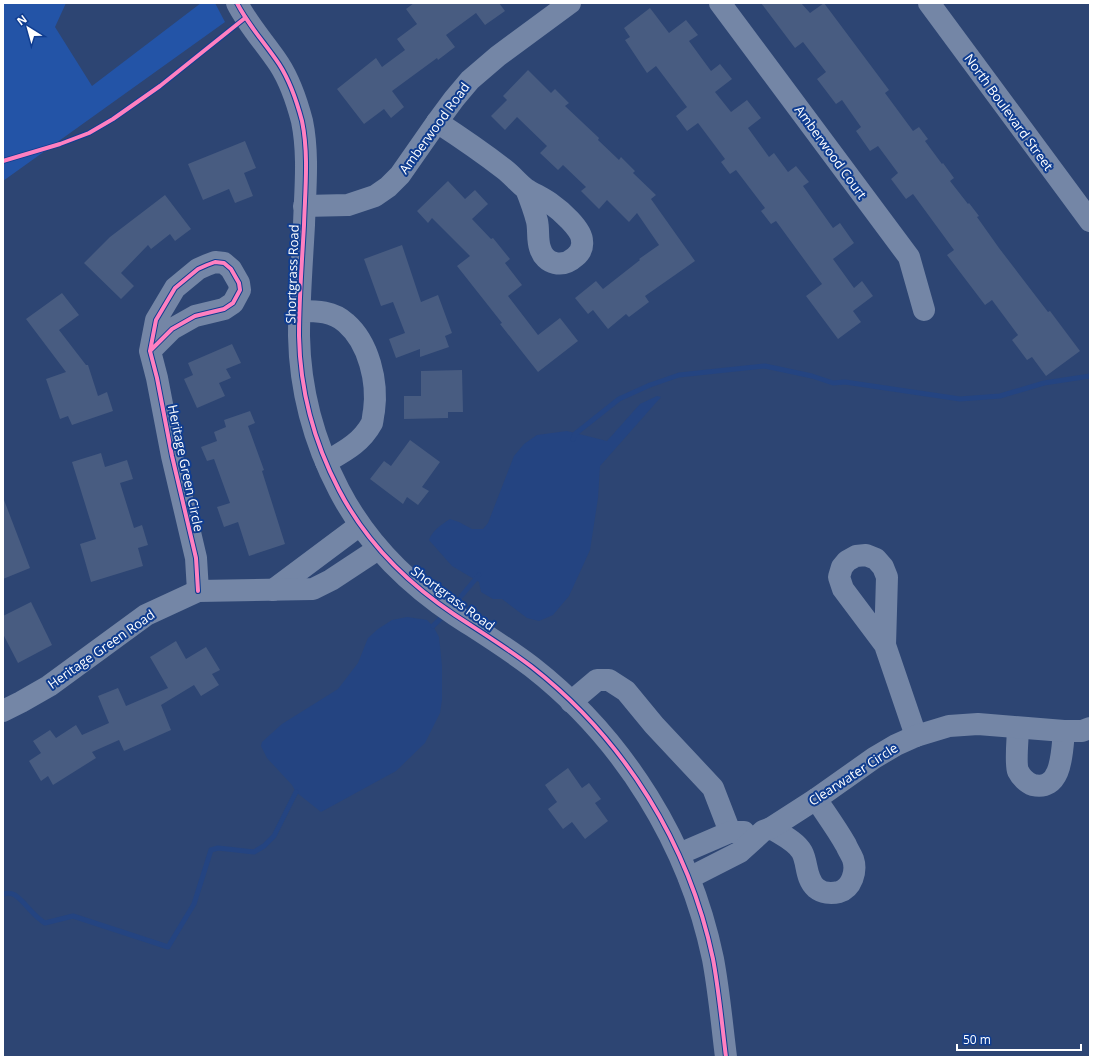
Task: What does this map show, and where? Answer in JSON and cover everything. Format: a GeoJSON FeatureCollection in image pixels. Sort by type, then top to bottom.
{"type":"FeatureCollection","features":[{"type":"Feature","properties":{"kind":"street","name":"Shortgrass Road"},"geometry":{"type":"LineString","coordinates":[[237,3],[245,18],[281,67],[295,97],[302,123],[306,154],[299,336],[302,376],[311,420],[326,462],[339,490],[360,525],[378,549],[401,573],[454,615],[489,636],[532,667],[571,702],[603,736],[634,774],[659,815],[680,854],[701,914],[713,960],[726,1057]]}},
{"type":"Feature","properties":{"kind":"street","name":"Amberwood Road"},"geometry":{"type":"LineString","coordinates":[[304,206],[348,205],[375,196],[388,187],[400,175],[437,122],[470,80],[484,66],[570,3]]}},
{"type":"Feature","properties":{"kind":"street","name":"Amberwood Court"},"geometry":{"type":"LineString","coordinates":[[720,3],[909,258],[924,310]]}},
{"type":"Feature","properties":{"kind":"street","name":"North Boulevard Street"},"geometry":{"type":"LineString","coordinates":[[929,3],[1090,221]]}},
{"type":"Feature","properties":{"kind":"street"},"geometry":{"type":"LineString","coordinates":[[437,122],[506,170],[526,189]]}},
{"type":"Feature","properties":{"kind":"street"},"geometry":{"type":"LineString","coordinates":[[300,311],[330,313],[345,322],[356,333],[365,351],[373,376],[375,401],[373,421],[365,434],[353,446],[326,462]]}},
{"type":"Feature","properties":{"kind":"street","name":"Heritage Green Circle"},"geometry":{"type":"LineString","coordinates":[[150,351],[157,378],[172,456],[196,558],[198,591]]}},
{"type":"Feature","properties":{"kind":"street"},"geometry":{"type":"LineString","coordinates":[[273,590],[360,525]]}},
{"type":"Feature","properties":{"kind":"street","name":"Heritage Green Road"},"geometry":{"type":"LineString","coordinates":[[3,710],[21,702],[49,686],[146,615],[198,591],[313,589],[331,580],[378,549]]}},
{"type":"Feature","properties":{"kind":"street"},"geometry":{"type":"LineString","coordinates":[[885,645],[916,736]]}},
{"type":"Feature","properties":{"kind":"street"},"geometry":{"type":"LineString","coordinates":[[571,702],[597,680],[609,680],[626,691],[654,726],[713,788],[730,832]]}},
{"type":"Feature","properties":{"kind":"street","name":"Clearwater Circle"},"geometry":{"type":"LineString","coordinates":[[689,878],[740,852],[767,829],[816,799],[874,758],[896,745],[916,736],[949,726],[978,724],[1064,732],[1090,728]]}},
{"type":"Feature","properties":{"kind":"street"},"geometry":{"type":"LineString","coordinates":[[1018,728],[1018,770],[1022,778],[1028,783],[1035,785],[1045,784],[1051,781],[1058,773],[1061,762],[1064,732]]}},
{"type":"Feature","properties":{"kind":"street"},"geometry":{"type":"LineString","coordinates":[[680,854],[730,832],[767,829],[794,843],[801,850],[805,858],[810,882],[817,889],[832,893],[841,891],[848,886],[852,879],[855,868],[853,858],[837,830],[816,799]]}},
{"type":"Feature","properties":{"kind":"shaded area"},"geometry":{"type":"Polygon","coordinates":[[[3,3],[66,3],[55,27],[92,86],[201,3],[215,3],[225,22],[3,181],[3,3]]]}},
{"type":"Feature","properties":{"kind":"shaded area"},"geometry":{"type":"Polygon","coordinates":[[[657,396],[661,397],[600,466],[598,498],[590,550],[569,596],[553,615],[539,621],[527,618],[502,599],[493,599],[481,592],[479,582],[452,566],[429,540],[441,525],[450,519],[472,529],[483,529],[488,523],[514,456],[524,444],[537,435],[567,431],[607,441],[640,404],[657,396]]]}},
{"type":"Feature","properties":{"kind":"shaded area"},"geometry":{"type":"Polygon","coordinates":[[[407,617],[427,620],[433,626],[439,637],[442,666],[442,700],[440,713],[425,743],[396,771],[321,812],[296,792],[292,785],[267,758],[261,746],[262,742],[282,724],[338,689],[358,663],[368,638],[378,629],[392,620],[407,617]]]}},
{"type":"Feature","properties":{"kind":"building"},"geometry":{"type":"Polygon","coordinates":[[[414,3],[499,3],[505,11],[485,25],[476,13],[446,35],[455,47],[438,60],[437,58],[392,91],[404,107],[391,118],[384,109],[364,124],[337,89],[376,58],[382,67],[405,50],[397,39],[417,24],[406,9],[414,3]]]}},
{"type":"Feature","properties":{"kind":"building"},"geometry":{"type":"Polygon","coordinates":[[[761,3],[801,3],[810,13],[824,3],[889,90],[885,93],[913,131],[919,127],[928,139],[925,141],[954,178],[950,181],[979,216],[977,217],[999,248],[1080,351],[1046,376],[1032,357],[1027,360],[1012,340],[1018,335],[992,300],[985,305],[947,255],[954,250],[913,194],[906,199],[891,179],[898,173],[878,146],[870,151],[856,131],[861,127],[842,100],[836,104],[817,79],[826,72],[803,42],[795,48],[761,3]]]}},
{"type":"Feature","properties":{"kind":"building"},"geometry":{"type":"Polygon","coordinates":[[[650,8],[669,33],[686,20],[698,35],[689,41],[711,71],[720,64],[732,79],[715,92],[731,112],[747,100],[761,118],[748,128],[769,157],[774,153],[788,172],[796,166],[809,182],[803,186],[833,228],[840,223],[854,243],[833,259],[854,288],[862,281],[873,296],[853,311],[861,322],[838,339],[806,296],[822,284],[776,221],[771,224],[761,211],[765,208],[736,170],[730,174],[721,162],[725,159],[698,123],[687,131],[676,116],[687,107],[656,66],[647,73],[625,40],[630,37],[624,28],[650,8]]]}},
{"type":"Feature","properties":{"kind":"building"},"geometry":{"type":"Polygon","coordinates":[[[528,70],[551,93],[555,89],[569,103],[565,106],[599,138],[598,140],[619,160],[621,157],[635,171],[633,173],[656,195],[651,199],[695,261],[645,296],[649,302],[629,317],[626,314],[608,329],[593,310],[588,314],[575,298],[596,281],[603,289],[640,260],[639,259],[659,245],[637,213],[629,222],[607,200],[599,209],[581,191],[586,187],[563,165],[558,170],[540,153],[547,146],[517,117],[505,130],[491,116],[507,100],[503,96],[528,70]]]}},
{"type":"Feature","properties":{"kind":"building"},"geometry":{"type":"Polygon","coordinates":[[[245,141],[256,168],[244,173],[253,196],[235,203],[229,189],[203,200],[188,164],[245,141]]]}},
{"type":"Feature","properties":{"kind":"building"},"geometry":{"type":"Polygon","coordinates":[[[448,181],[465,199],[475,190],[488,204],[472,219],[491,239],[493,238],[510,259],[505,263],[522,285],[508,296],[538,335],[560,318],[578,341],[538,372],[457,266],[470,256],[432,218],[428,223],[417,211],[448,181]]]}},
{"type":"Feature","properties":{"kind":"building"},"geometry":{"type":"Polygon","coordinates":[[[165,195],[191,229],[175,241],[170,234],[151,249],[148,245],[121,273],[134,286],[121,299],[84,263],[110,237],[165,195]]]}},
{"type":"Feature","properties":{"kind":"building"},"geometry":{"type":"Polygon","coordinates":[[[402,245],[421,302],[438,295],[452,333],[445,336],[449,347],[420,357],[420,349],[396,358],[389,339],[405,333],[393,302],[381,306],[364,259],[402,245]]]}},
{"type":"Feature","properties":{"kind":"building"},"geometry":{"type":"Polygon","coordinates":[[[62,293],[79,315],[59,330],[86,365],[88,365],[98,396],[107,392],[113,411],[72,425],[68,416],[60,419],[46,379],[66,372],[26,319],[62,293]]]}},
{"type":"Feature","properties":{"kind":"building"},"geometry":{"type":"Polygon","coordinates":[[[232,344],[241,363],[226,369],[231,378],[219,383],[225,396],[197,408],[184,379],[193,375],[188,363],[232,344]]]}},
{"type":"Feature","properties":{"kind":"building"},"geometry":{"type":"Polygon","coordinates":[[[462,370],[463,412],[448,412],[448,418],[404,419],[404,396],[421,396],[421,371],[462,370]]]}},
{"type":"Feature","properties":{"kind":"building"},"geometry":{"type":"Polygon","coordinates":[[[250,411],[255,423],[248,426],[264,470],[262,471],[285,544],[249,556],[238,522],[224,527],[217,507],[230,503],[214,459],[207,461],[201,447],[217,441],[214,432],[226,427],[224,420],[250,411]]]}},
{"type":"Feature","properties":{"kind":"building"},"geometry":{"type":"Polygon","coordinates":[[[410,440],[440,462],[422,487],[429,491],[418,505],[407,497],[403,504],[370,479],[384,461],[391,466],[410,440]]]}},
{"type":"Feature","properties":{"kind":"building"},"geometry":{"type":"Polygon","coordinates":[[[101,453],[105,467],[127,460],[133,479],[120,483],[134,528],[142,525],[148,545],[138,548],[143,566],[91,582],[80,544],[96,539],[72,462],[101,453]]]}},
{"type":"Feature","properties":{"kind":"building"},"geometry":{"type":"Polygon","coordinates":[[[4,500],[30,568],[3,579],[3,501],[4,500]]]}},
{"type":"Feature","properties":{"kind":"building"},"geometry":{"type":"Polygon","coordinates":[[[31,602],[52,645],[18,663],[3,634],[3,616],[31,602]]]}},
{"type":"Feature","properties":{"kind":"building"},"geometry":{"type":"Polygon","coordinates":[[[176,641],[186,659],[206,647],[220,670],[212,674],[219,685],[201,696],[194,685],[161,705],[171,730],[124,751],[119,740],[92,752],[96,758],[53,785],[48,776],[41,781],[29,761],[41,753],[33,741],[50,730],[56,738],[76,725],[82,735],[109,723],[98,696],[118,688],[126,706],[168,688],[150,657],[176,641]]]}},
{"type":"Feature","properties":{"kind":"building"},"geometry":{"type":"Polygon","coordinates":[[[568,768],[582,788],[589,783],[601,799],[595,803],[608,821],[585,839],[572,822],[563,829],[548,809],[557,802],[545,785],[568,768]]]}},
{"type":"Feature","properties":{"kind":"waterway"},"geometry":{"type":"LineString","coordinates":[[573,439],[575,434],[619,399],[650,385],[679,375],[765,366],[812,376],[833,383],[845,382],[960,399],[1000,396],[1044,383],[1090,376]]}},
{"type":"Feature","properties":{"kind":"waterway"},"geometry":{"type":"LineString","coordinates":[[452,607],[479,575]]}},
{"type":"Feature","properties":{"kind":"waterway"},"geometry":{"type":"LineString","coordinates":[[433,626],[445,614]]}},
{"type":"Feature","properties":{"kind":"waterway"},"geometry":{"type":"LineString","coordinates":[[3,894],[9,893],[15,895],[45,923],[73,916],[168,947],[194,904],[211,850],[218,848],[254,852],[264,846],[274,836],[296,792]]}},
{"type":"Feature","properties":{"kind":"cycle path"},"geometry":{"type":"LineString","coordinates":[[237,3],[246,19],[274,56],[287,77],[302,121],[306,173],[299,336],[300,356],[302,376],[310,415],[322,453],[330,472],[350,509],[362,527],[389,560],[437,603],[523,660],[565,696],[596,727],[623,761],[648,797],[669,835],[688,875],[702,916],[713,959],[726,1057]]}},
{"type":"Feature","properties":{"kind":"cycle path"},"geometry":{"type":"LineString","coordinates":[[3,161],[60,144],[89,133],[113,119],[160,86],[245,18]]}},
{"type":"Feature","properties":{"kind":"cycle path"},"geometry":{"type":"LineString","coordinates":[[150,351],[172,329],[195,316],[224,309],[233,303],[240,290],[239,283],[231,269],[224,263],[215,262],[198,269],[175,288],[156,320],[150,351],[157,378],[172,456],[196,558],[198,591]]}}]}
